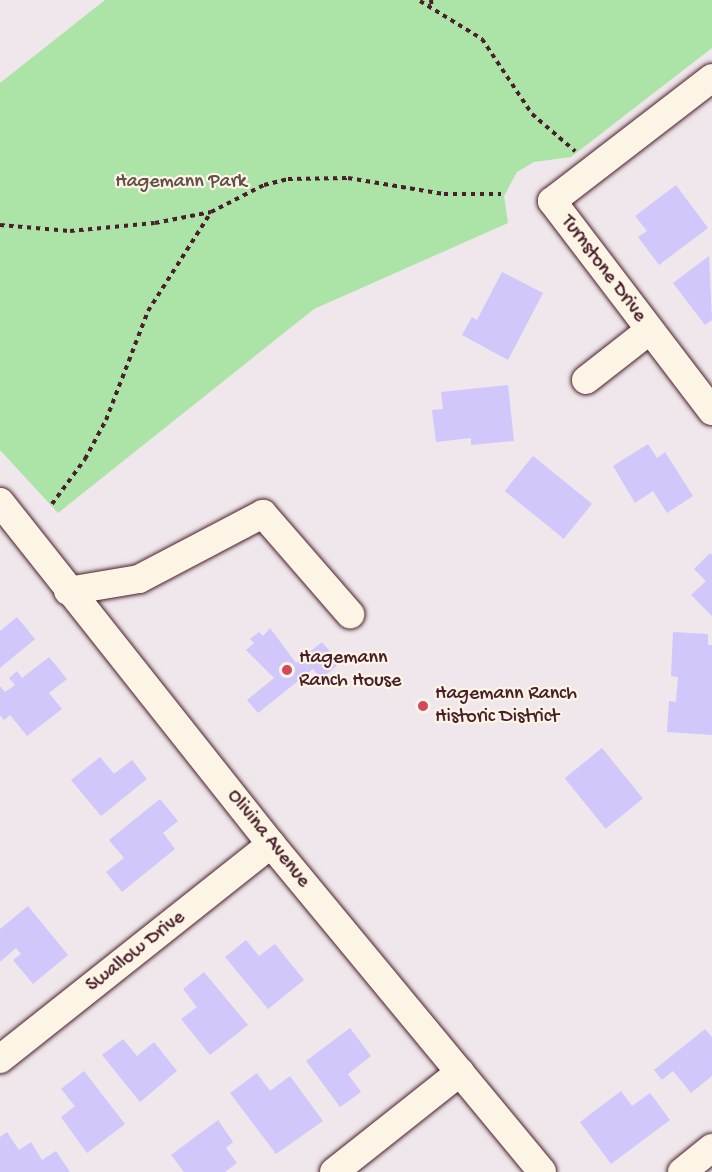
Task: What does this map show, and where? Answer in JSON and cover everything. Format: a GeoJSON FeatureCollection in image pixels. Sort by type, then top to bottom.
{"type":"FeatureCollection","features":[{"type":"Feature","properties":{"kind":"street","name":"Turnstone Drive"},"geometry":{"type":"LineString","coordinates":[[712,78],[552,201],[712,411]]}},
{"type":"Feature","properties":{"kind":"street"},"geometry":{"type":"LineString","coordinates":[[586,380],[650,330]]}},
{"type":"Feature","properties":{"kind":"street","name":"Olivina Avenue"},"geometry":{"type":"LineString","coordinates":[[0,502],[68,591],[272,844],[542,1172]]}},
{"type":"Feature","properties":{"kind":"street"},"geometry":{"type":"LineString","coordinates":[[68,591],[139,579],[263,514],[350,615]]}},
{"type":"Feature","properties":{"kind":"street","name":"Swallow Drive"},"geometry":{"type":"LineString","coordinates":[[2,1053],[272,844]]}},
{"type":"Feature","properties":{"kind":"street"},"geometry":{"type":"LineString","coordinates":[[334,1172],[460,1072]]}},
{"type":"Feature","properties":{"kind":"street"},"geometry":{"type":"LineString","coordinates":[[682,1172],[712,1148]]}},
{"type":"Feature","properties":{"kind":"path"},"geometry":{"type":"LineString","coordinates":[[431,0],[432,9]]}},
{"type":"Feature","properties":{"kind":"path"},"geometry":{"type":"LineString","coordinates":[[420,1],[482,39],[532,114],[575,151]]}},
{"type":"Feature","properties":{"kind":"path"},"geometry":{"type":"LineString","coordinates":[[0,225],[105,229],[211,212],[264,185],[288,179],[348,178],[444,194],[501,194]]}},
{"type":"Feature","properties":{"kind":"path"},"geometry":{"type":"LineString","coordinates":[[52,504],[85,459],[106,420],[148,311],[211,212]]}},
{"type":"Feature","properties":{"kind":"green space","name":"Hagemann Park"},"geometry":{"type":"Polygon","coordinates":[[[105,0],[712,0],[712,48],[571,157],[534,162],[517,172],[504,196],[508,223],[314,309],[58,513],[0,450],[0,83],[105,0]]]}},
{"type":"Feature","properties":{"kind":"building"},"geometry":{"type":"Polygon","coordinates":[[[676,185],[708,228],[659,265],[638,237],[647,231],[635,216],[676,185]]]}},
{"type":"Feature","properties":{"kind":"building"},"geometry":{"type":"Polygon","coordinates":[[[709,256],[712,320],[705,325],[673,283],[709,256]]]}},
{"type":"Feature","properties":{"kind":"building"},"geometry":{"type":"Polygon","coordinates":[[[502,272],[543,293],[508,360],[462,335],[472,317],[477,320],[502,272]]]}},
{"type":"Feature","properties":{"kind":"building"},"geometry":{"type":"Polygon","coordinates":[[[508,385],[514,441],[471,445],[471,438],[436,442],[432,410],[443,409],[441,392],[508,385]]]}},
{"type":"Feature","properties":{"kind":"building"},"geometry":{"type":"Polygon","coordinates":[[[648,444],[657,458],[665,452],[693,496],[667,513],[653,491],[635,503],[613,466],[648,444]]]}},
{"type":"Feature","properties":{"kind":"building"},"geometry":{"type":"Polygon","coordinates":[[[533,456],[592,504],[564,539],[505,491],[533,456]]]}},
{"type":"Feature","properties":{"kind":"building"},"geometry":{"type":"Polygon","coordinates":[[[710,553],[712,555],[712,616],[691,595],[706,581],[694,569],[710,553]]]}},
{"type":"Feature","properties":{"kind":"building"},"geometry":{"type":"Polygon","coordinates":[[[17,617],[35,639],[0,668],[0,631],[17,617]]]}},
{"type":"Feature","properties":{"kind":"building","name":"Hagemann Ranch House"},"geometry":{"type":"Polygon","coordinates":[[[270,628],[296,663],[322,642],[340,663],[321,679],[313,669],[258,713],[247,700],[274,678],[246,650],[254,643],[250,639],[259,632],[263,636],[270,628]]]}},
{"type":"Feature","properties":{"kind":"building"},"geometry":{"type":"Polygon","coordinates":[[[673,632],[708,634],[708,645],[712,645],[712,735],[667,732],[669,701],[676,702],[678,677],[671,676],[673,632]]]}},
{"type":"Feature","properties":{"kind":"building"},"geometry":{"type":"Polygon","coordinates":[[[49,657],[67,679],[49,693],[62,709],[27,736],[10,715],[4,720],[0,715],[0,686],[5,692],[15,685],[9,678],[17,671],[22,678],[49,657]]]}},
{"type":"Feature","properties":{"kind":"building"},"geometry":{"type":"Polygon","coordinates":[[[602,748],[643,799],[606,829],[565,778],[602,748]]]}},
{"type":"Feature","properties":{"kind":"building"},"geometry":{"type":"Polygon","coordinates":[[[100,757],[114,774],[132,760],[147,779],[101,816],[71,780],[100,757]]]}},
{"type":"Feature","properties":{"kind":"building"},"geometry":{"type":"Polygon","coordinates":[[[160,799],[178,821],[163,833],[175,849],[122,892],[106,872],[124,858],[109,840],[160,799]]]}},
{"type":"Feature","properties":{"kind":"building"},"geometry":{"type":"Polygon","coordinates":[[[28,906],[68,955],[33,984],[13,960],[21,954],[16,948],[0,962],[0,929],[28,906]]]}},
{"type":"Feature","properties":{"kind":"building"},"geometry":{"type":"Polygon","coordinates":[[[246,940],[259,956],[275,944],[304,980],[268,1009],[225,957],[246,940]]]}},
{"type":"Feature","properties":{"kind":"building"},"geometry":{"type":"Polygon","coordinates":[[[204,972],[248,1025],[210,1055],[181,1019],[197,1007],[183,989],[204,972]]]}},
{"type":"Feature","properties":{"kind":"building"},"geometry":{"type":"Polygon","coordinates":[[[350,1028],[371,1056],[348,1074],[361,1092],[340,1107],[306,1061],[350,1028]]]}},
{"type":"Feature","properties":{"kind":"building"},"geometry":{"type":"Polygon","coordinates":[[[705,1029],[712,1037],[712,1076],[691,1093],[673,1071],[662,1080],[654,1070],[705,1029]]]}},
{"type":"Feature","properties":{"kind":"building"},"geometry":{"type":"Polygon","coordinates":[[[123,1039],[137,1056],[154,1042],[177,1071],[140,1102],[102,1055],[123,1039]]]}},
{"type":"Feature","properties":{"kind":"building"},"geometry":{"type":"Polygon","coordinates":[[[84,1071],[125,1124],[87,1153],[61,1117],[75,1106],[61,1089],[84,1071]]]}},
{"type":"Feature","properties":{"kind":"building"},"geometry":{"type":"Polygon","coordinates":[[[257,1073],[270,1091],[290,1076],[323,1121],[276,1154],[230,1093],[257,1073]]]}},
{"type":"Feature","properties":{"kind":"building"},"geometry":{"type":"Polygon","coordinates":[[[621,1091],[632,1106],[650,1093],[670,1120],[611,1164],[580,1122],[621,1091]]]}},
{"type":"Feature","properties":{"kind":"building"},"geometry":{"type":"Polygon","coordinates":[[[218,1120],[233,1142],[226,1148],[237,1163],[225,1172],[184,1172],[171,1155],[218,1120]]]}},
{"type":"Feature","properties":{"kind":"building"},"geometry":{"type":"Polygon","coordinates":[[[7,1132],[19,1150],[31,1142],[42,1160],[56,1151],[70,1172],[0,1172],[0,1137],[7,1132]]]}},
{"type":"Feature","properties":{"kind":"place","name":"Hagemann Ranch House"},"geometry":{"type":"Point","coordinates":[287,670]}},
{"type":"Feature","properties":{"kind":"place","name":"Hagemann Ranch Historic District"},"geometry":{"type":"Point","coordinates":[423,706]}}]}
